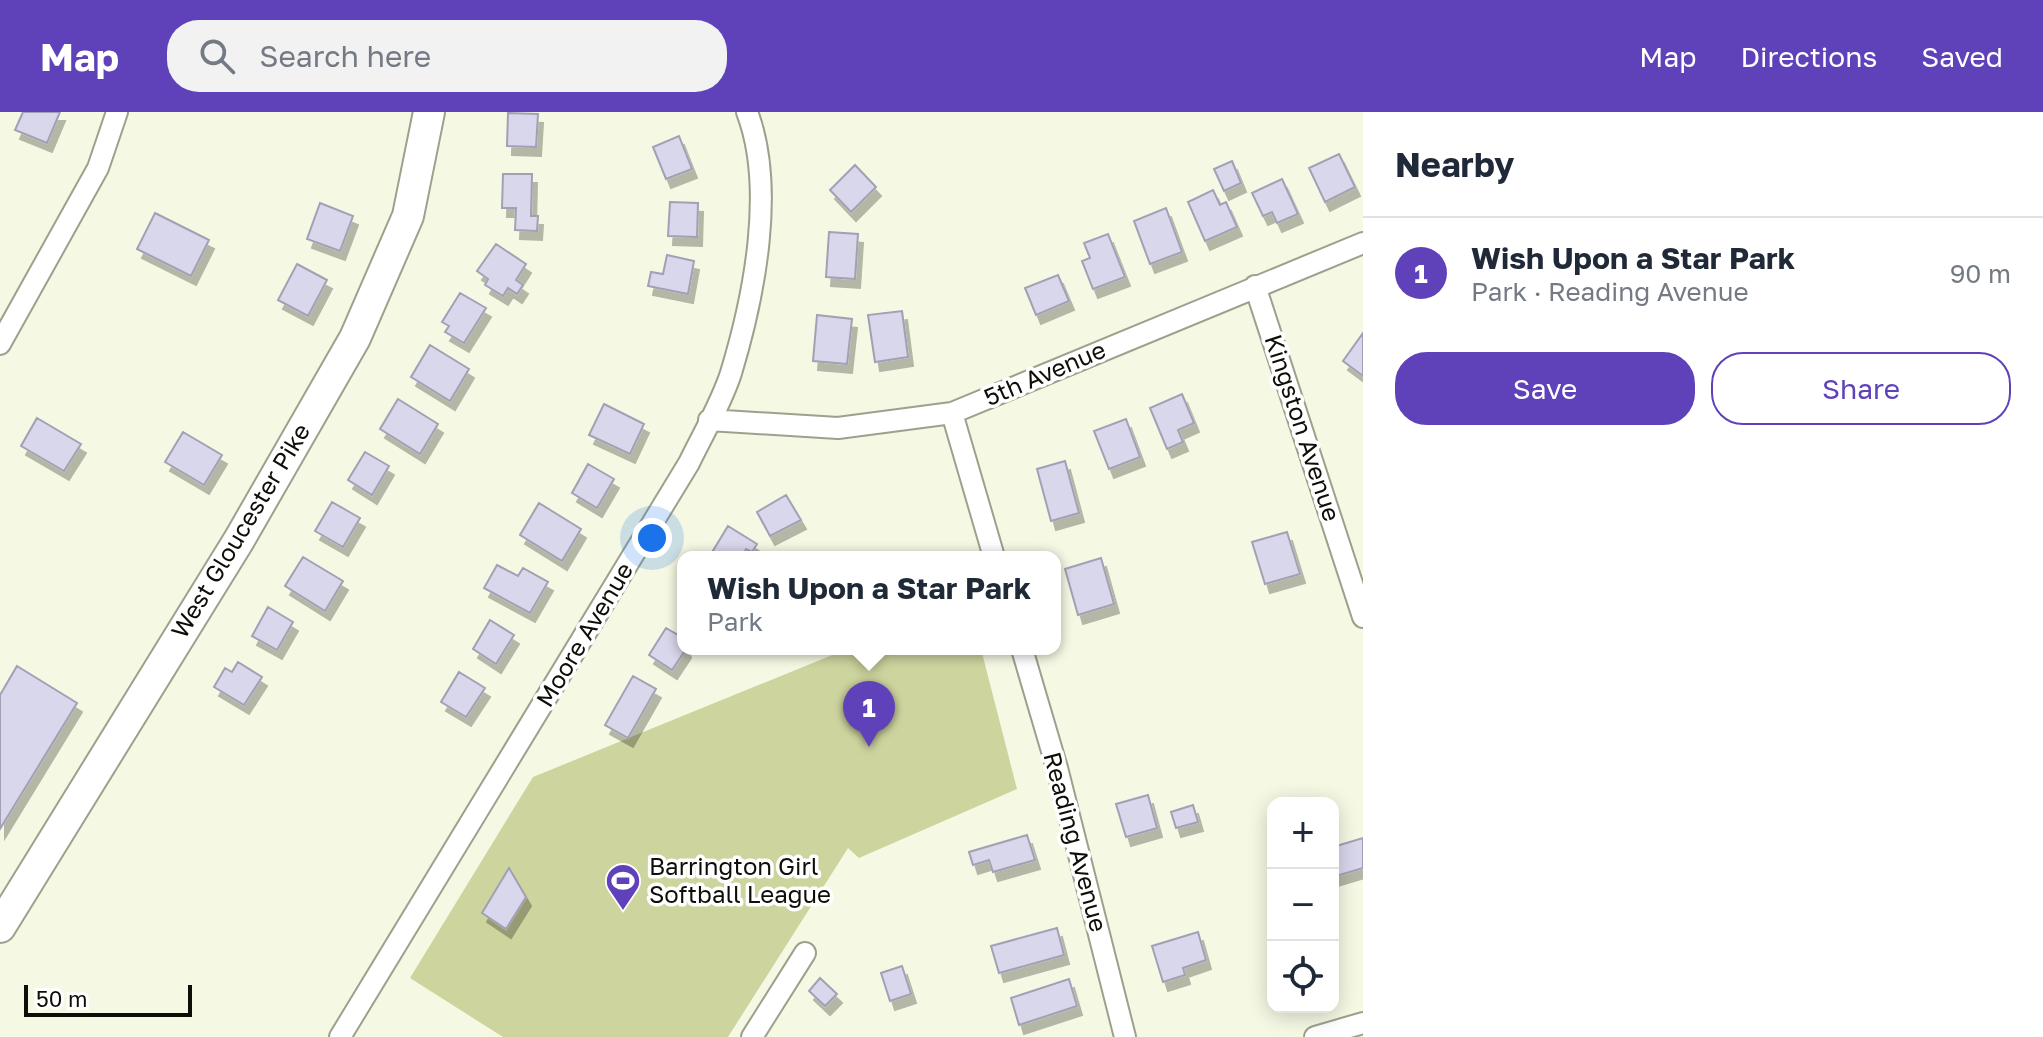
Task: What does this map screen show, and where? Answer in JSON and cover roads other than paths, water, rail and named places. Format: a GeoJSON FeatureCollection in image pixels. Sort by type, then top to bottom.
{"type":"FeatureCollection","features":[{"type":"Feature","properties":{"kind":"main road","name":"West Gloucester Pike"},"geometry":{"type":"LineString","coordinates":[[0,927],[239,540],[355,338],[408,216],[429,112]]}},
{"type":"Feature","properties":{"kind":"street"},"geometry":{"type":"LineString","coordinates":[[0,344],[98,168],[117,112]]}},
{"type":"Feature","properties":{"kind":"street","name":"Moore Avenue"},"geometry":{"type":"LineString","coordinates":[[340,1037],[681,477],[730,375],[754,270],[764,197],[753,127],[747,112]]}},
{"type":"Feature","properties":{"kind":"street","name":"5th Avenue"},"geometry":{"type":"LineString","coordinates":[[709,420],[838,428],[952,413],[1363,243]]}},
{"type":"Feature","properties":{"kind":"street","name":"Kingston Avenue"},"geometry":{"type":"LineString","coordinates":[[1255,286],[1363,617]]}},
{"type":"Feature","properties":{"kind":"street"},"geometry":{"type":"LineString","coordinates":[[952,413],[992,551]]}},
{"type":"Feature","properties":{"kind":"street","name":"Reading Avenue"},"geometry":{"type":"LineString","coordinates":[[1024,655],[1057,768],[1125,1037]]}},
{"type":"Feature","properties":{"kind":"street"},"geometry":{"type":"LineString","coordinates":[[756,1035],[805,953]]}},
{"type":"Feature","properties":{"kind":"street"},"geometry":{"type":"LineString","coordinates":[[1315,1037],[1363,1023]]}},
{"type":"Feature","properties":{"kind":"place","name":"Wish Upon a Star Park"},"geometry":{"type":"Point","coordinates":[869,747]}},
{"type":"Feature","properties":{"kind":"place","name":"Barrington Girl Softball League"},"geometry":{"type":"Point","coordinates":[623,912]}}]}
